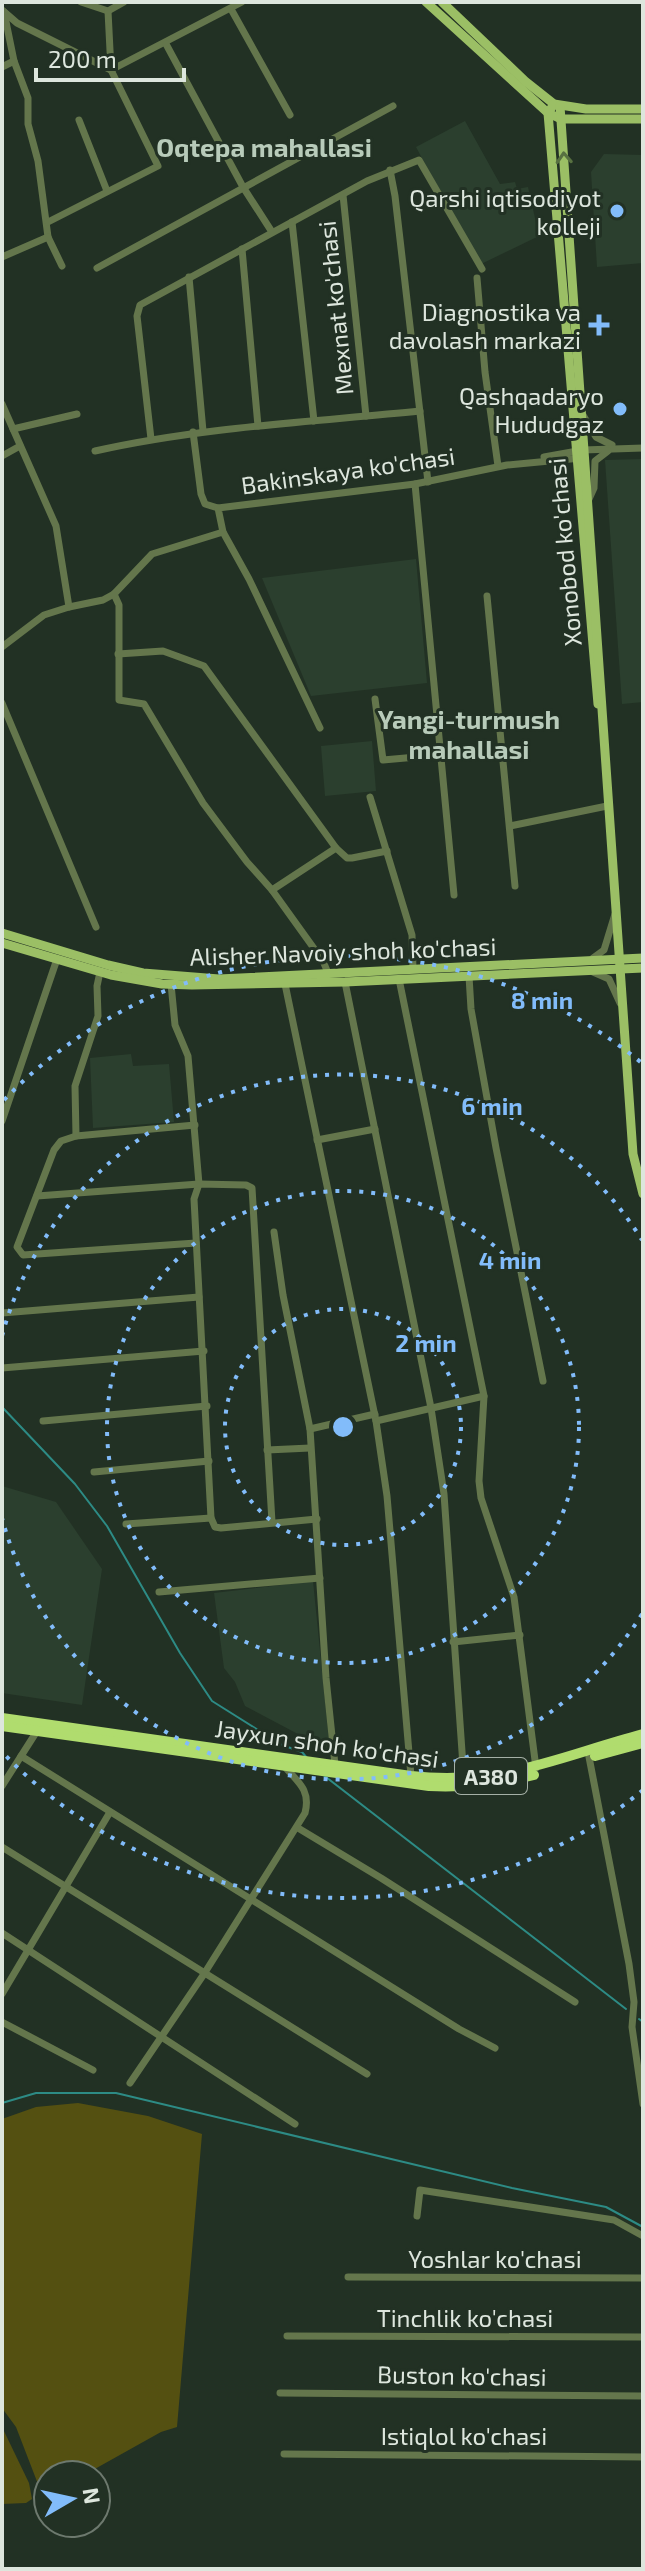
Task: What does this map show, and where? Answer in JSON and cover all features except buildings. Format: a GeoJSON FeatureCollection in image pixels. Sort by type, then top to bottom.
{"type":"FeatureCollection","features":[{"type":"Feature","properties":{"kind":"highway","name":"Jayxun shoh ko'chasi"},"geometry":{"type":"LineString","coordinates":[[2,1718],[298,1759],[335,1769],[461,1787],[506,1782],[643,1743]]}},
{"type":"Feature","properties":{"kind":"highway","name":"Jayxun shoh ko'chasi"},"geometry":{"type":"LineString","coordinates":[[2,1726],[284,1766],[464,1780],[536,1768],[643,1734]]}},
{"type":"Feature","properties":{"kind":"main road"},"geometry":{"type":"LineString","coordinates":[[426,2],[458,23],[554,108],[561,119],[643,119]]}},
{"type":"Feature","properties":{"kind":"main road"},"geometry":{"type":"LineString","coordinates":[[442,2],[458,23]]}},
{"type":"Feature","properties":{"kind":"main road"},"geometry":{"type":"LineString","coordinates":[[554,108],[643,109]]}},
{"type":"Feature","properties":{"kind":"main road","name":"Xonobod ko'chasi"},"geometry":{"type":"LineString","coordinates":[[554,108],[596,697],[600,711]]}},
{"type":"Feature","properties":{"kind":"main road","name":"Xonobod ko'chasi"},"geometry":{"type":"LineString","coordinates":[[561,119],[580,410],[580,455],[587,505],[602,695],[600,711],[633,1154],[643,1194]]}},
{"type":"Feature","properties":{"kind":"main road","name":"Alisher Navoiy shoh ko'chasi"},"geometry":{"type":"LineString","coordinates":[[2,933],[143,973],[219,979],[328,973],[399,979],[469,976],[620,963],[643,958]]}},
{"type":"Feature","properties":{"kind":"main road","name":"Alisher Navoiy shoh ko'chasi"},"geometry":{"type":"LineString","coordinates":[[2,943],[100,972],[171,984],[345,982],[413,969],[587,966]]}},
{"type":"Feature","properties":{"kind":"main road","name":"Alisher Navoiy shoh ko'chasi"},"geometry":{"type":"LineString","coordinates":[[620,963],[643,968]]}},
{"type":"Feature","properties":{"kind":"street"},"geometry":{"type":"LineString","coordinates":[[81,2],[108,11],[124,2]]}},
{"type":"Feature","properties":{"kind":"street"},"geometry":{"type":"LineString","coordinates":[[111,70],[242,2]]}},
{"type":"Feature","properties":{"kind":"street"},"geometry":{"type":"LineString","coordinates":[[231,9],[290,115]]}},
{"type":"Feature","properties":{"kind":"street"},"geometry":{"type":"LineString","coordinates":[[3,11],[17,23],[111,70]]}},
{"type":"Feature","properties":{"kind":"street"},"geometry":{"type":"LineString","coordinates":[[3,11],[14,61],[28,98],[28,124],[38,161],[48,237],[62,266]]}},
{"type":"Feature","properties":{"kind":"street"},"geometry":{"type":"LineString","coordinates":[[48,222],[156,168],[158,163],[111,70],[108,11]]}},
{"type":"Feature","properties":{"kind":"street"},"geometry":{"type":"LineString","coordinates":[[166,44],[243,187],[272,232]]}},
{"type":"Feature","properties":{"kind":"street"},"geometry":{"type":"LineString","coordinates":[[2,67],[14,61]]}},
{"type":"Feature","properties":{"kind":"street"},"geometry":{"type":"LineString","coordinates":[[97,268],[393,106]]}},
{"type":"Feature","properties":{"kind":"street"},"geometry":{"type":"LineString","coordinates":[[79,120],[107,191]]}},
{"type":"Feature","properties":{"kind":"street"},"geometry":{"type":"LineString","coordinates":[[151,439],[137,316],[140,305],[390,170],[419,160],[482,269]]}},
{"type":"Feature","properties":{"kind":"street"},"geometry":{"type":"LineString","coordinates":[[390,170],[428,482]]}},
{"type":"Feature","properties":{"kind":"street","name":"Mexnat ko'chasi"},"geometry":{"type":"LineString","coordinates":[[343,195],[366,416]]}},
{"type":"Feature","properties":{"kind":"street"},"geometry":{"type":"LineString","coordinates":[[292,222],[314,421]]}},
{"type":"Feature","properties":{"kind":"street"},"geometry":{"type":"LineString","coordinates":[[2,257],[48,237]]}},
{"type":"Feature","properties":{"kind":"street"},"geometry":{"type":"LineString","coordinates":[[242,249],[258,426]]}},
{"type":"Feature","properties":{"kind":"street"},"geometry":{"type":"LineString","coordinates":[[189,277],[203,431]]}},
{"type":"Feature","properties":{"kind":"street"},"geometry":{"type":"LineString","coordinates":[[477,278],[485,372],[503,466]]}},
{"type":"Feature","properties":{"kind":"street"},"geometry":{"type":"LineString","coordinates":[[2,404],[56,526],[69,607]]}},
{"type":"Feature","properties":{"kind":"street"},"geometry":{"type":"LineString","coordinates":[[580,410],[596,437],[616,448]]}},
{"type":"Feature","properties":{"kind":"street"},"geometry":{"type":"LineString","coordinates":[[95,451],[193,432],[420,411]]}},
{"type":"Feature","properties":{"kind":"street"},"geometry":{"type":"LineString","coordinates":[[13,429],[77,414]]}},
{"type":"Feature","properties":{"kind":"street"},"geometry":{"type":"LineString","coordinates":[[193,432],[201,494],[205,504],[218,508]]}},
{"type":"Feature","properties":{"kind":"street"},"geometry":{"type":"LineString","coordinates":[[2,456],[20,446]]}},
{"type":"Feature","properties":{"kind":"street"},"geometry":{"type":"LineString","coordinates":[[587,505],[594,488],[595,461],[602,453],[616,448]]}},
{"type":"Feature","properties":{"kind":"street","name":"Bakinskaya ko'chasi"},"geometry":{"type":"LineString","coordinates":[[320,728],[223,532],[218,508],[428,482],[503,466],[513,461],[580,455],[616,448],[643,448]]}},
{"type":"Feature","properties":{"kind":"street"},"geometry":{"type":"LineString","coordinates":[[415,484],[454,895]]}},
{"type":"Feature","properties":{"kind":"street"},"geometry":{"type":"LineString","coordinates":[[2,647],[44,615],[103,600],[114,594],[152,554],[223,532]]}},
{"type":"Feature","properties":{"kind":"street"},"geometry":{"type":"LineString","coordinates":[[114,594],[119,605],[119,700],[144,704],[203,803],[272,890],[323,961],[328,973]]}},
{"type":"Feature","properties":{"kind":"street"},"geometry":{"type":"LineString","coordinates":[[487,596],[515,886]]}},
{"type":"Feature","properties":{"kind":"street"},"geometry":{"type":"LineString","coordinates":[[118,654],[163,651],[204,666],[336,848],[347,858],[387,851]]}},
{"type":"Feature","properties":{"kind":"street"},"geometry":{"type":"LineString","coordinates":[[375,699],[383,760],[439,755]]}},
{"type":"Feature","properties":{"kind":"street"},"geometry":{"type":"LineString","coordinates":[[2,703],[96,927]]}},
{"type":"Feature","properties":{"kind":"street"},"geometry":{"type":"LineString","coordinates":[[370,797],[412,935],[413,969]]}},
{"type":"Feature","properties":{"kind":"street"},"geometry":{"type":"LineString","coordinates":[[510,826],[607,806]]}},
{"type":"Feature","properties":{"kind":"street"},"geometry":{"type":"LineString","coordinates":[[272,890],[336,848]]}},
{"type":"Feature","properties":{"kind":"street"},"geometry":{"type":"LineString","coordinates":[[616,912],[604,950],[587,966],[609,979],[623,1010]]}},
{"type":"Feature","properties":{"kind":"street"},"geometry":{"type":"LineString","coordinates":[[2,1121],[57,959]]}},
{"type":"Feature","properties":{"kind":"street"},"geometry":{"type":"LineString","coordinates":[[76,1136],[75,1086],[98,1016],[100,972]]}},
{"type":"Feature","properties":{"kind":"street"},"geometry":{"type":"LineString","coordinates":[[469,976],[471,1009],[496,1148],[543,1381]]}},
{"type":"Feature","properties":{"kind":"street"},"geometry":{"type":"LineString","coordinates":[[399,979],[484,1396],[479,1481],[481,1498],[510,1579],[536,1768]]}},
{"type":"Feature","properties":{"kind":"street"},"geometry":{"type":"LineString","coordinates":[[345,982],[431,1408],[444,1494],[464,1780]]}},
{"type":"Feature","properties":{"kind":"street"},"geometry":{"type":"LineString","coordinates":[[171,984],[175,1025],[188,1056],[195,1125],[199,1184],[194,1199],[211,1518],[215,1527],[221,1528],[317,1519]]}},
{"type":"Feature","properties":{"kind":"street"},"geometry":{"type":"LineString","coordinates":[[285,984],[376,1418],[387,1496],[411,1776]]}},
{"type":"Feature","properties":{"kind":"street"},"geometry":{"type":"LineString","coordinates":[[195,1125],[76,1136],[61,1141],[54,1150],[17,1247],[23,1255],[196,1243]]}},
{"type":"Feature","properties":{"kind":"street"},"geometry":{"type":"LineString","coordinates":[[317,1140],[375,1129]]}},
{"type":"Feature","properties":{"kind":"street"},"geometry":{"type":"LineString","coordinates":[[37,1196],[199,1184],[246,1185],[252,1188],[272,1522]]}},
{"type":"Feature","properties":{"kind":"street"},"geometry":{"type":"LineString","coordinates":[[274,1232],[283,1295],[310,1429],[335,1769]]}},
{"type":"Feature","properties":{"kind":"street"},"geometry":{"type":"LineString","coordinates":[[2,1313],[199,1297]]}},
{"type":"Feature","properties":{"kind":"street"},"geometry":{"type":"LineString","coordinates":[[2,1368],[204,1351]]}},
{"type":"Feature","properties":{"kind":"street"},"geometry":{"type":"LineString","coordinates":[[310,1429],[484,1396]]}},
{"type":"Feature","properties":{"kind":"street"},"geometry":{"type":"LineString","coordinates":[[43,1421],[207,1406]]}},
{"type":"Feature","properties":{"kind":"street"},"geometry":{"type":"LineString","coordinates":[[267,1450],[310,1448]]}},
{"type":"Feature","properties":{"kind":"street"},"geometry":{"type":"LineString","coordinates":[[94,1472],[209,1461]]}},
{"type":"Feature","properties":{"kind":"street"},"geometry":{"type":"LineString","coordinates":[[126,1524],[211,1518]]}},
{"type":"Feature","properties":{"kind":"street"},"geometry":{"type":"LineString","coordinates":[[159,1592],[320,1578]]}},
{"type":"Feature","properties":{"kind":"street"},"geometry":{"type":"LineString","coordinates":[[453,1642],[520,1635]]}},
{"type":"Feature","properties":{"kind":"street"},"geometry":{"type":"LineString","coordinates":[[2,1786],[37,1731]]}},
{"type":"Feature","properties":{"kind":"street"},"geometry":{"type":"LineString","coordinates":[[21,1756],[459,2029],[495,2048]]}},
{"type":"Feature","properties":{"kind":"street"},"geometry":{"type":"LineString","coordinates":[[589,1757],[629,1964],[634,2002],[632,2027],[643,2104]]}},
{"type":"Feature","properties":{"kind":"street"},"geometry":{"type":"LineString","coordinates":[[130,2083],[298,1828],[308,1800],[302,1786],[284,1766]]}},
{"type":"Feature","properties":{"kind":"street"},"geometry":{"type":"LineString","coordinates":[[2,1994],[110,1812]]}},
{"type":"Feature","properties":{"kind":"street"},"geometry":{"type":"LineString","coordinates":[[298,1828],[575,2002]]}},
{"type":"Feature","properties":{"kind":"street"},"geometry":{"type":"LineString","coordinates":[[2,1847],[367,2074]]}},
{"type":"Feature","properties":{"kind":"street"},"geometry":{"type":"LineString","coordinates":[[2,1933],[295,2124]]}},
{"type":"Feature","properties":{"kind":"street"},"geometry":{"type":"LineString","coordinates":[[2,2022],[93,2070]]}},
{"type":"Feature","properties":{"kind":"street"},"geometry":{"type":"LineString","coordinates":[[417,2216],[420,2190],[614,2220],[643,2236]]}},
{"type":"Feature","properties":{"kind":"street","name":"Yoshlar ko'chasi"},"geometry":{"type":"LineString","coordinates":[[348,2277],[643,2278]]}},
{"type":"Feature","properties":{"kind":"street","name":"Tinchlik ko'chasi"},"geometry":{"type":"LineString","coordinates":[[287,2336],[643,2337]]}},
{"type":"Feature","properties":{"kind":"street","name":"Buston ko'chasi"},"geometry":{"type":"LineString","coordinates":[[280,2393],[643,2396]]}},
{"type":"Feature","properties":{"kind":"street","name":"Istiqlol ko'chasi"},"geometry":{"type":"LineString","coordinates":[[284,2454],[643,2457]]}},
{"type":"Feature","properties":{"kind":"shaded area"},"geometry":{"type":"Polygon","coordinates":[[[465,121],[500,184],[515,182],[517,189],[528,187],[539,236],[479,265],[416,147],[465,121]]]}},
{"type":"Feature","properties":{"kind":"shaded area","name":"Qarshi iqtisodiyot kolleji"},"geometry":{"type":"Polygon","coordinates":[[[604,154],[643,155],[643,263],[597,267],[591,172],[604,154]]]}},
{"type":"Feature","properties":{"kind":"shaded area"},"geometry":{"type":"Polygon","coordinates":[[[643,459],[643,702],[622,704],[605,460],[643,459]]]}},
{"type":"Feature","properties":{"kind":"shaded area"},"geometry":{"type":"Polygon","coordinates":[[[416,559],[427,683],[311,696],[262,578],[416,559]]]}},
{"type":"Feature","properties":{"kind":"shaded area"},"geometry":{"type":"Polygon","coordinates":[[[372,741],[376,791],[325,796],[321,746],[372,741]]]}},
{"type":"Feature","properties":{"kind":"shaded area"},"geometry":{"type":"Polygon","coordinates":[[[131,1054],[133,1066],[169,1064],[174,1122],[93,1128],[90,1058],[131,1054]]]}},
{"type":"Feature","properties":{"kind":"shaded area"},"geometry":{"type":"Polygon","coordinates":[[[2,1486],[56,1502],[102,1569],[82,1705],[2,1693],[2,1486]]]}},
{"type":"Feature","properties":{"kind":"shaded area"},"geometry":{"type":"Polygon","coordinates":[[[313,1581],[330,1751],[245,1706],[235,1682],[224,1668],[214,1593],[313,1581]]]}},
{"type":"Feature","properties":{"kind":"shaded area"},"geometry":{"type":"Polygon","coordinates":[[[78,2103],[148,2116],[202,2134],[177,2427],[161,2432],[112,2459],[32,2459],[32,2468],[16,2427],[2,2408],[2,2119],[36,2107],[78,2103]]]}},
{"type":"Feature","properties":{"kind":"shaded area"},"geometry":{"type":"Polygon","coordinates":[[[2,2427],[29,2483],[32,2499],[26,2503],[2,2504],[2,2427]]]}},
{"type":"Feature","properties":{"kind":"waterway"},"geometry":{"type":"LineString","coordinates":[[2,1407],[75,1484],[107,1526],[180,1653],[212,1701],[282,1745],[302,1752],[307,1758]]}},
{"type":"Feature","properties":{"kind":"waterway"},"geometry":{"type":"LineString","coordinates":[[322,1774],[626,2009]]}},
{"type":"Feature","properties":{"kind":"waterway"},"geometry":{"type":"LineString","coordinates":[[639,2019],[643,2022]]}},
{"type":"Feature","properties":{"kind":"waterway"},"geometry":{"type":"LineString","coordinates":[[2,2103],[36,2093],[116,2093],[512,2188],[606,2207],[643,2227]]}},
{"type":"Feature","properties":{"kind":"place","name":"Qarshi iqtisodiyot kolleji"},"geometry":{"type":"Point","coordinates":[617,211]}},
{"type":"Feature","properties":{"kind":"place","name":"Diagnostika va davolash markazi"},"geometry":{"type":"Point","coordinates":[599,325]}},
{"type":"Feature","properties":{"kind":"place","name":"Qashqadaryo Hududgaz"},"geometry":{"type":"Point","coordinates":[620,409]}},
{"type":"Feature","properties":{"kind":"district","name":"Oqtepa mahallasi"},"geometry":{"type":"Point","coordinates":[264,146]}},
{"type":"Feature","properties":{"kind":"district","name":"Yangi-turmush mahallasi"},"geometry":{"type":"Point","coordinates":[469,733]}}]}
